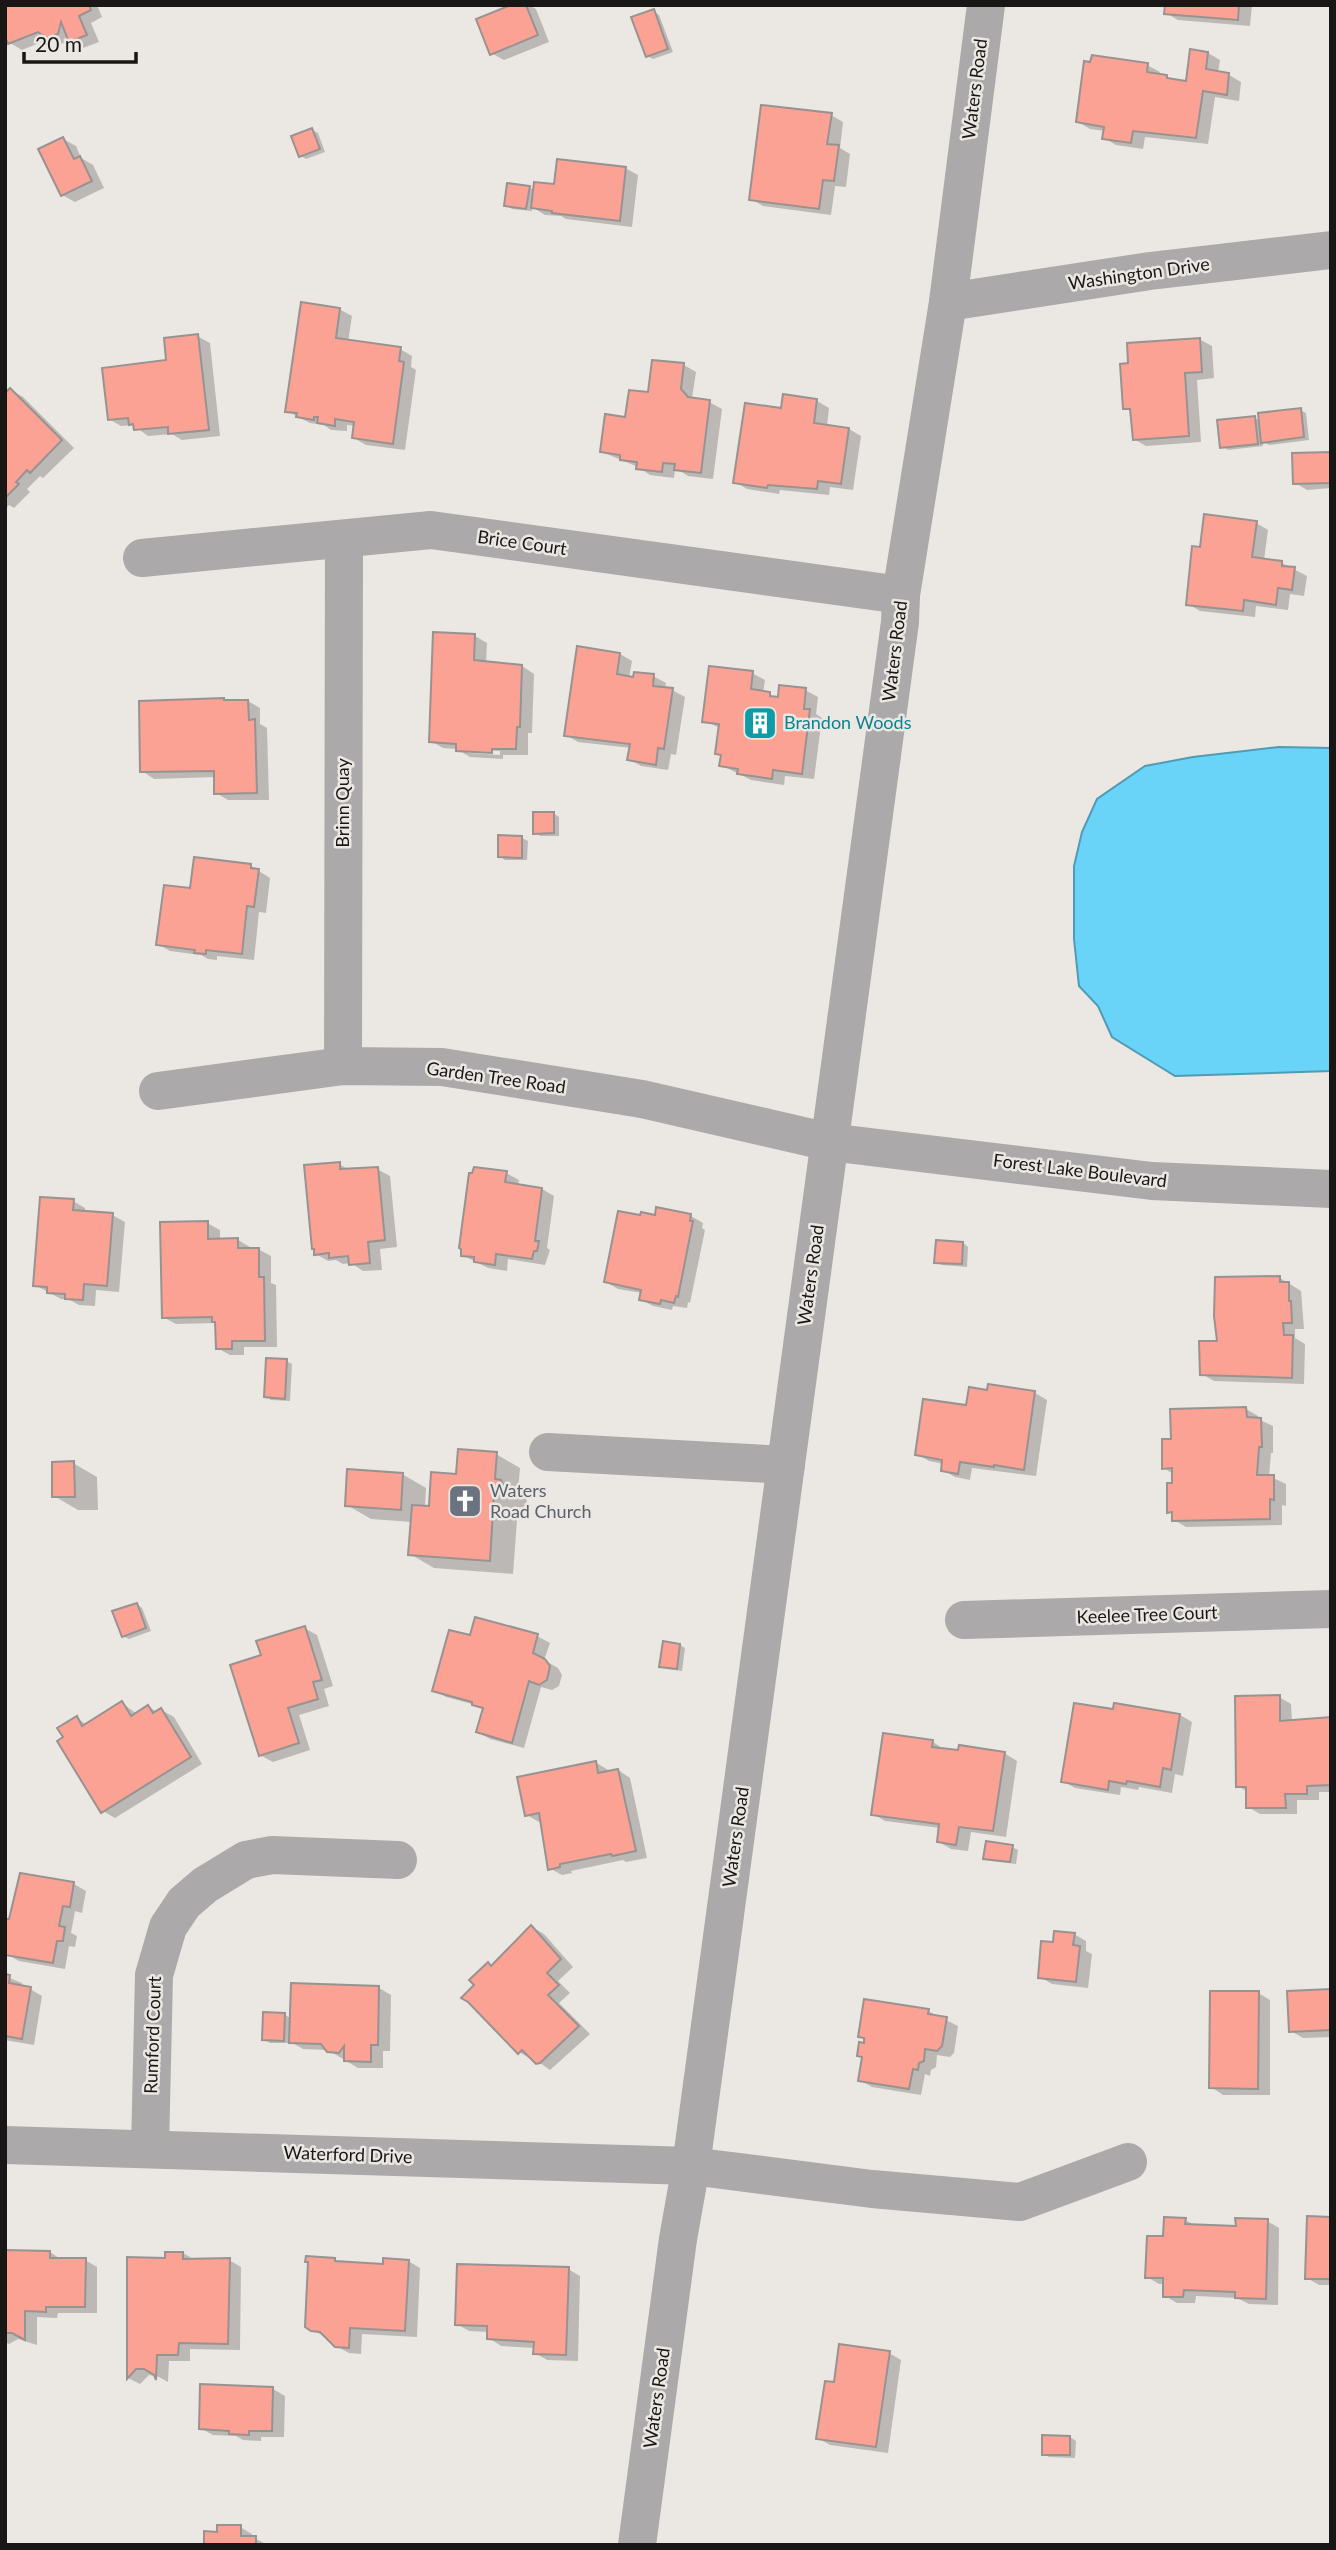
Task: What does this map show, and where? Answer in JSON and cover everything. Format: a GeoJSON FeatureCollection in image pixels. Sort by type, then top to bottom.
{"type":"FeatureCollection","features":[{"type":"Feature","properties":{"kind":"street","name":"Waters Road"},"geometry":{"type":"LineString","coordinates":[[637,2545],[786,1465],[900,622],[901,595],[948,302],[986,5]]}},
{"type":"Feature","properties":{"kind":"street","name":"Washington Drive"},"geometry":{"type":"LineString","coordinates":[[948,302],[1150,271],[1331,250]]}},
{"type":"Feature","properties":{"kind":"street","name":"Brice Court"},"geometry":{"type":"LineString","coordinates":[[142,558],[431,530],[901,595]]}},
{"type":"Feature","properties":{"kind":"street","name":"Brinn Quay"},"geometry":{"type":"LineString","coordinates":[[343,1066],[344,539]]}},
{"type":"Feature","properties":{"kind":"street","name":"Garden Tree Road"},"geometry":{"type":"LineString","coordinates":[[158,1091],[343,1066],[442,1068],[642,1099],[829,1142]]}},
{"type":"Feature","properties":{"kind":"street","name":"Forest Lake Boulevard"},"geometry":{"type":"LineString","coordinates":[[829,1142],[1152,1181],[1331,1189]]}},
{"type":"Feature","properties":{"kind":"street"},"geometry":{"type":"LineString","coordinates":[[548,1452],[786,1465]]}},
{"type":"Feature","properties":{"kind":"street","name":"Keelee Tree Court"},"geometry":{"type":"LineString","coordinates":[[964,1620],[1331,1609]]}},
{"type":"Feature","properties":{"kind":"street","name":"Rumford Court"},"geometry":{"type":"LineString","coordinates":[[150,2149],[154,1975],[168,1927],[184,1903],[229,1869],[246,1860],[272,1855],[398,1860]]}},
{"type":"Feature","properties":{"kind":"street","name":"Waterford Drive"},"geometry":{"type":"LineString","coordinates":[[5,2145],[691,2166],[872,2189],[1020,2202],[1128,2162]]}},
{"type":"Feature","properties":{"kind":"water"},"geometry":{"type":"Polygon","coordinates":[[[1279,747],[1331,748],[1331,1071],[1175,1076],[1112,1037],[1098,1006],[1079,986],[1074,939],[1074,866],[1082,832],[1097,799],[1145,766],[1193,757],[1279,747]]]}},
{"type":"Feature","properties":{"kind":"building"},"geometry":{"type":"Polygon","coordinates":[[[5,5],[89,5],[91,10],[79,16],[87,35],[69,42],[61,22],[58,34],[47,38],[38,32],[8,44],[5,37],[5,5]]]}},
{"type":"Feature","properties":{"kind":"building"},"geometry":{"type":"Polygon","coordinates":[[[511,5],[526,5],[538,35],[490,55],[476,19],[511,5]]]}},
{"type":"Feature","properties":{"kind":"building"},"geometry":{"type":"Polygon","coordinates":[[[1165,5],[1239,5],[1238,20],[1164,14],[1165,5]]]}},
{"type":"Feature","properties":{"kind":"building"},"geometry":{"type":"Polygon","coordinates":[[[654,9],[668,49],[646,57],[631,17],[654,9]]]}},
{"type":"Feature","properties":{"kind":"building"},"geometry":{"type":"Polygon","coordinates":[[[1190,49],[1208,52],[1206,69],[1229,73],[1227,95],[1203,91],[1196,138],[1133,131],[1131,143],[1102,139],[1104,127],[1076,122],[1084,61],[1090,62],[1092,55],[1148,63],[1147,72],[1186,81],[1190,49]]]}},
{"type":"Feature","properties":{"kind":"building"},"geometry":{"type":"Polygon","coordinates":[[[761,105],[832,113],[827,144],[839,145],[834,181],[823,180],[819,209],[749,200],[761,105]]]}},
{"type":"Feature","properties":{"kind":"building"},"geometry":{"type":"Polygon","coordinates":[[[312,128],[320,149],[299,157],[291,136],[312,128]]]}},
{"type":"Feature","properties":{"kind":"building"},"geometry":{"type":"Polygon","coordinates":[[[63,137],[74,159],[80,156],[92,181],[61,196],[38,149],[63,137]]]}},
{"type":"Feature","properties":{"kind":"building"},"geometry":{"type":"Polygon","coordinates":[[[557,159],[626,167],[620,221],[531,208],[534,182],[554,184],[557,159]]]}},
{"type":"Feature","properties":{"kind":"building"},"geometry":{"type":"Polygon","coordinates":[[[507,183],[530,186],[526,209],[504,206],[507,183]]]}},
{"type":"Feature","properties":{"kind":"building"},"geometry":{"type":"Polygon","coordinates":[[[301,302],[340,308],[336,338],[401,347],[399,361],[404,362],[393,444],[352,438],[354,422],[335,419],[335,426],[317,423],[318,417],[314,417],[314,420],[296,417],[297,413],[285,412],[301,302]]]}},
{"type":"Feature","properties":{"kind":"building"},"geometry":{"type":"Polygon","coordinates":[[[198,334],[209,430],[168,434],[168,427],[134,430],[133,424],[129,425],[128,418],[108,420],[102,368],[166,360],[164,338],[198,334]]]}},
{"type":"Feature","properties":{"kind":"building"},"geometry":{"type":"Polygon","coordinates":[[[1200,338],[1202,372],[1185,373],[1189,436],[1133,440],[1130,409],[1123,409],[1120,364],[1128,363],[1127,343],[1200,338]]]}},
{"type":"Feature","properties":{"kind":"building"},"geometry":{"type":"Polygon","coordinates":[[[652,360],[684,363],[681,389],[688,397],[710,400],[701,473],[674,470],[675,464],[663,463],[662,472],[636,469],[637,462],[620,460],[620,455],[600,452],[605,414],[625,417],[629,390],[648,392],[652,360]]]}},
{"type":"Feature","properties":{"kind":"building"},"geometry":{"type":"Polygon","coordinates":[[[10,388],[62,440],[30,473],[27,470],[16,482],[19,484],[5,498],[5,393],[10,388]]]}},
{"type":"Feature","properties":{"kind":"building"},"geometry":{"type":"Polygon","coordinates":[[[783,394],[817,399],[814,423],[849,428],[841,484],[818,481],[817,489],[768,485],[767,488],[733,483],[745,403],[781,408],[783,394]]]}},
{"type":"Feature","properties":{"kind":"building"},"geometry":{"type":"Polygon","coordinates":[[[1301,408],[1304,437],[1261,443],[1258,413],[1301,408]]]}},
{"type":"Feature","properties":{"kind":"building"},"geometry":{"type":"Polygon","coordinates":[[[1255,416],[1258,444],[1220,448],[1217,420],[1255,416]]]}},
{"type":"Feature","properties":{"kind":"building"},"geometry":{"type":"Polygon","coordinates":[[[1331,452],[1331,483],[1293,484],[1292,453],[1331,452]]]}},
{"type":"Feature","properties":{"kind":"building"},"geometry":{"type":"Polygon","coordinates":[[[1204,514],[1257,521],[1252,557],[1282,561],[1282,566],[1295,567],[1292,590],[1278,588],[1276,605],[1244,600],[1243,611],[1186,605],[1192,546],[1200,547],[1204,514]]]}},
{"type":"Feature","properties":{"kind":"building"},"geometry":{"type":"Polygon","coordinates":[[[433,632],[475,634],[474,660],[522,665],[520,727],[517,727],[516,749],[492,749],[492,753],[456,751],[456,744],[429,742],[433,632]]]}},
{"type":"Feature","properties":{"kind":"building"},"geometry":{"type":"Polygon","coordinates":[[[577,646],[620,653],[617,674],[633,677],[634,672],[654,674],[653,686],[673,688],[664,749],[658,748],[656,765],[627,760],[630,744],[564,736],[577,646]]]}},
{"type":"Feature","properties":{"kind":"building","name":"Brandon Woods"},"geometry":{"type":"Polygon","coordinates":[[[709,666],[753,671],[751,689],[770,692],[770,696],[778,697],[779,685],[806,688],[804,709],[810,709],[802,774],[773,770],[772,779],[737,774],[738,769],[719,766],[721,755],[715,754],[719,724],[702,722],[709,666]]]}},
{"type":"Feature","properties":{"kind":"building"},"geometry":{"type":"Polygon","coordinates":[[[224,698],[248,700],[249,720],[255,719],[257,793],[214,794],[214,771],[140,772],[139,701],[224,698]]]}},
{"type":"Feature","properties":{"kind":"building"},"geometry":{"type":"Polygon","coordinates":[[[533,812],[554,812],[554,833],[533,834],[533,812]]]}},
{"type":"Feature","properties":{"kind":"building"},"geometry":{"type":"Polygon","coordinates":[[[498,835],[522,836],[522,858],[498,857],[498,835]]]}},
{"type":"Feature","properties":{"kind":"building"},"geometry":{"type":"Polygon","coordinates":[[[194,857],[251,864],[251,868],[259,869],[254,907],[247,906],[242,954],[206,950],[206,954],[194,953],[195,950],[156,945],[164,885],[190,888],[194,857]]]}},
{"type":"Feature","properties":{"kind":"building"},"geometry":{"type":"Polygon","coordinates":[[[340,1162],[340,1169],[378,1167],[385,1240],[368,1242],[370,1263],[349,1265],[348,1256],[329,1258],[329,1253],[314,1255],[312,1249],[304,1165],[340,1162]]]}},
{"type":"Feature","properties":{"kind":"building"},"geometry":{"type":"Polygon","coordinates":[[[474,1167],[507,1171],[505,1182],[542,1188],[535,1241],[539,1241],[532,1259],[496,1254],[495,1265],[474,1262],[474,1257],[461,1256],[459,1248],[469,1173],[472,1173],[474,1167]]]}},
{"type":"Feature","properties":{"kind":"building"},"geometry":{"type":"Polygon","coordinates":[[[40,1197],[74,1199],[73,1210],[113,1213],[107,1286],[84,1284],[83,1300],[65,1299],[65,1294],[47,1293],[47,1287],[33,1286],[40,1197]]]}},
{"type":"Feature","properties":{"kind":"building"},"geometry":{"type":"Polygon","coordinates":[[[656,1207],[691,1214],[690,1221],[693,1221],[678,1297],[676,1296],[674,1303],[661,1300],[660,1304],[639,1300],[641,1290],[604,1282],[618,1211],[655,1215],[656,1207]]]}},
{"type":"Feature","properties":{"kind":"building"},"geometry":{"type":"Polygon","coordinates":[[[208,1221],[208,1239],[238,1238],[238,1248],[259,1248],[259,1277],[264,1277],[265,1341],[232,1341],[232,1349],[216,1349],[215,1322],[212,1322],[212,1317],[162,1318],[160,1222],[208,1221]]]}},
{"type":"Feature","properties":{"kind":"building"},"geometry":{"type":"Polygon","coordinates":[[[936,1240],[963,1242],[962,1264],[934,1263],[936,1240]]]}},
{"type":"Feature","properties":{"kind":"building"},"geometry":{"type":"Polygon","coordinates":[[[1280,1276],[1280,1282],[1289,1282],[1292,1323],[1283,1323],[1284,1335],[1293,1335],[1292,1378],[1200,1375],[1199,1341],[1217,1341],[1214,1316],[1215,1277],[1280,1276]]]}},
{"type":"Feature","properties":{"kind":"building"},"geometry":{"type":"Polygon","coordinates":[[[266,1358],[287,1359],[285,1399],[264,1397],[266,1358]]]}},
{"type":"Feature","properties":{"kind":"building"},"geometry":{"type":"Polygon","coordinates":[[[988,1384],[1035,1391],[1024,1470],[960,1462],[958,1474],[941,1471],[942,1460],[915,1455],[923,1399],[966,1405],[969,1387],[987,1390],[988,1384]]]}},
{"type":"Feature","properties":{"kind":"building"},"geometry":{"type":"Polygon","coordinates":[[[1246,1407],[1247,1417],[1261,1418],[1262,1447],[1259,1447],[1257,1475],[1274,1475],[1274,1500],[1270,1499],[1270,1519],[1172,1521],[1172,1512],[1167,1513],[1167,1483],[1172,1483],[1172,1468],[1162,1469],[1162,1439],[1171,1439],[1170,1409],[1246,1407]]]}},
{"type":"Feature","properties":{"kind":"building"},"geometry":{"type":"Polygon","coordinates":[[[458,1449],[497,1452],[495,1479],[501,1480],[504,1487],[500,1495],[494,1494],[490,1561],[408,1555],[412,1505],[429,1506],[431,1472],[456,1474],[458,1449]]]}},
{"type":"Feature","properties":{"kind":"building"},"geometry":{"type":"Polygon","coordinates":[[[74,1461],[75,1497],[52,1497],[52,1462],[74,1461]]]}},
{"type":"Feature","properties":{"kind":"building"},"geometry":{"type":"Polygon","coordinates":[[[347,1469],[403,1473],[401,1510],[345,1506],[347,1469]]]}},
{"type":"Feature","properties":{"kind":"building"},"geometry":{"type":"Polygon","coordinates":[[[137,1603],[146,1628],[122,1637],[112,1611],[137,1603]]]}},
{"type":"Feature","properties":{"kind":"building"},"geometry":{"type":"Polygon","coordinates":[[[475,1617],[538,1634],[533,1653],[545,1659],[550,1666],[547,1680],[539,1685],[529,1681],[512,1743],[476,1732],[483,1708],[472,1705],[472,1702],[432,1691],[449,1630],[470,1635],[475,1617]]]}},
{"type":"Feature","properties":{"kind":"building"},"geometry":{"type":"Polygon","coordinates":[[[305,1626],[322,1680],[313,1682],[318,1699],[288,1708],[299,1743],[259,1756],[230,1665],[261,1655],[256,1641],[305,1626]]]}},
{"type":"Feature","properties":{"kind":"building"},"geometry":{"type":"Polygon","coordinates":[[[663,1641],[680,1644],[677,1669],[659,1667],[663,1641]]]}},
{"type":"Feature","properties":{"kind":"building"},"geometry":{"type":"Polygon","coordinates":[[[1280,1695],[1280,1721],[1331,1717],[1331,1785],[1307,1786],[1307,1794],[1285,1794],[1286,1808],[1246,1808],[1246,1787],[1236,1787],[1235,1696],[1280,1695]]]}},
{"type":"Feature","properties":{"kind":"building"},"geometry":{"type":"Polygon","coordinates":[[[122,1701],[131,1716],[148,1705],[153,1713],[161,1708],[191,1757],[101,1813],[57,1741],[63,1737],[57,1728],[77,1716],[82,1726],[122,1701]]]}},
{"type":"Feature","properties":{"kind":"building"},"geometry":{"type":"Polygon","coordinates":[[[1074,1703],[1113,1709],[1114,1703],[1180,1714],[1171,1770],[1163,1768],[1160,1787],[1127,1781],[1126,1784],[1109,1781],[1108,1790],[1061,1782],[1074,1703]]]}},
{"type":"Feature","properties":{"kind":"building"},"geometry":{"type":"Polygon","coordinates":[[[883,1733],[933,1740],[932,1747],[958,1750],[959,1745],[1005,1752],[993,1831],[959,1827],[956,1845],[937,1842],[939,1824],[871,1815],[883,1733]]]}},
{"type":"Feature","properties":{"kind":"building"},"geometry":{"type":"Polygon","coordinates":[[[596,1761],[598,1773],[618,1769],[636,1851],[560,1864],[560,1867],[548,1870],[539,1813],[525,1816],[517,1777],[596,1761]]]}},
{"type":"Feature","properties":{"kind":"building"},"geometry":{"type":"Polygon","coordinates":[[[986,1841],[1013,1845],[1010,1862],[983,1859],[986,1841]]]}},
{"type":"Feature","properties":{"kind":"building"},"geometry":{"type":"Polygon","coordinates":[[[20,1873],[74,1882],[70,1907],[63,1906],[59,1926],[65,1927],[63,1941],[57,1941],[53,1963],[5,1955],[5,1919],[9,1919],[20,1873]]]}},
{"type":"Feature","properties":{"kind":"building"},"geometry":{"type":"Polygon","coordinates":[[[531,1925],[561,1959],[547,1973],[559,1985],[548,1995],[579,2026],[536,2064],[522,2050],[518,2054],[461,1998],[474,1985],[469,1980],[488,1962],[491,1966],[531,1925]]]}},
{"type":"Feature","properties":{"kind":"building"},"geometry":{"type":"Polygon","coordinates":[[[1054,1931],[1075,1933],[1073,1945],[1080,1946],[1076,1982],[1038,1978],[1041,1941],[1053,1942],[1054,1931]]]}},
{"type":"Feature","properties":{"kind":"building"},"geometry":{"type":"Polygon","coordinates":[[[5,1974],[10,1975],[9,1983],[31,1987],[22,2039],[5,2036],[5,1974]]]}},
{"type":"Feature","properties":{"kind":"building"},"geometry":{"type":"Polygon","coordinates":[[[291,1983],[379,1986],[378,2045],[371,2045],[371,2062],[344,2061],[344,2046],[339,2053],[327,2052],[321,2044],[289,2043],[291,1983]]]}},
{"type":"Feature","properties":{"kind":"building"},"geometry":{"type":"Polygon","coordinates":[[[1331,1989],[1331,2030],[1289,2032],[1287,1991],[1331,1989]]]}},
{"type":"Feature","properties":{"kind":"building"},"geometry":{"type":"Polygon","coordinates":[[[1210,1991],[1259,1991],[1258,2089],[1209,2088],[1210,1991]]]}},
{"type":"Feature","properties":{"kind":"building"},"geometry":{"type":"Polygon","coordinates":[[[864,1999],[929,2009],[928,2014],[947,2017],[942,2046],[937,2051],[925,2049],[924,2061],[919,2063],[918,2070],[913,2069],[909,2089],[858,2081],[862,2057],[857,2056],[859,2042],[864,2043],[864,2038],[858,2037],[864,1999]]]}},
{"type":"Feature","properties":{"kind":"building"},"geometry":{"type":"Polygon","coordinates":[[[263,2012],[285,2013],[284,2041],[262,2040],[263,2012]]]}},
{"type":"Feature","properties":{"kind":"building"},"geometry":{"type":"Polygon","coordinates":[[[1307,2216],[1331,2217],[1331,2279],[1305,2279],[1307,2216]]]}},
{"type":"Feature","properties":{"kind":"building"},"geometry":{"type":"Polygon","coordinates":[[[1164,2217],[1186,2218],[1185,2224],[1236,2226],[1235,2218],[1268,2219],[1266,2299],[1235,2298],[1235,2292],[1184,2290],[1183,2297],[1163,2297],[1163,2278],[1145,2278],[1147,2236],[1163,2236],[1164,2217]]]}},
{"type":"Feature","properties":{"kind":"building"},"geometry":{"type":"Polygon","coordinates":[[[5,2250],[50,2251],[50,2258],[86,2258],[85,2307],[46,2307],[46,2312],[25,2311],[25,2340],[12,2333],[5,2333],[5,2250]]]}},
{"type":"Feature","properties":{"kind":"building"},"geometry":{"type":"Polygon","coordinates":[[[165,2252],[183,2252],[183,2259],[230,2258],[228,2344],[179,2343],[178,2355],[157,2355],[156,2380],[154,2375],[144,2369],[136,2369],[127,2379],[127,2257],[165,2258],[165,2252]]]}},
{"type":"Feature","properties":{"kind":"building"},"geometry":{"type":"Polygon","coordinates":[[[306,2256],[383,2264],[383,2258],[409,2260],[405,2331],[350,2328],[349,2348],[335,2347],[320,2332],[305,2327],[306,2256]]]}},
{"type":"Feature","properties":{"kind":"building"},"geometry":{"type":"Polygon","coordinates":[[[457,2264],[569,2267],[566,2355],[533,2354],[534,2342],[487,2339],[487,2326],[455,2325],[457,2264]]]}},
{"type":"Feature","properties":{"kind":"building"},"geometry":{"type":"Polygon","coordinates":[[[839,2344],[890,2351],[876,2447],[816,2439],[825,2381],[834,2382],[839,2344]]]}},
{"type":"Feature","properties":{"kind":"building"},"geometry":{"type":"Polygon","coordinates":[[[200,2384],[273,2387],[272,2431],[249,2431],[249,2435],[199,2429],[200,2384]]]}},
{"type":"Feature","properties":{"kind":"building"},"geometry":{"type":"Polygon","coordinates":[[[1042,2435],[1070,2436],[1070,2455],[1042,2455],[1042,2435]]]}},
{"type":"Feature","properties":{"kind":"building"},"geometry":{"type":"Polygon","coordinates":[[[217,2525],[241,2525],[241,2536],[256,2536],[256,2545],[204,2545],[204,2531],[217,2532],[217,2525]]]}},
{"type":"Feature","properties":{"kind":"place","name":"Brandon Woods"},"geometry":{"type":"Point","coordinates":[760,723]}},
{"type":"Feature","properties":{"kind":"place","name":"Waters Road Church"},"geometry":{"type":"Point","coordinates":[465,1501]}}]}
